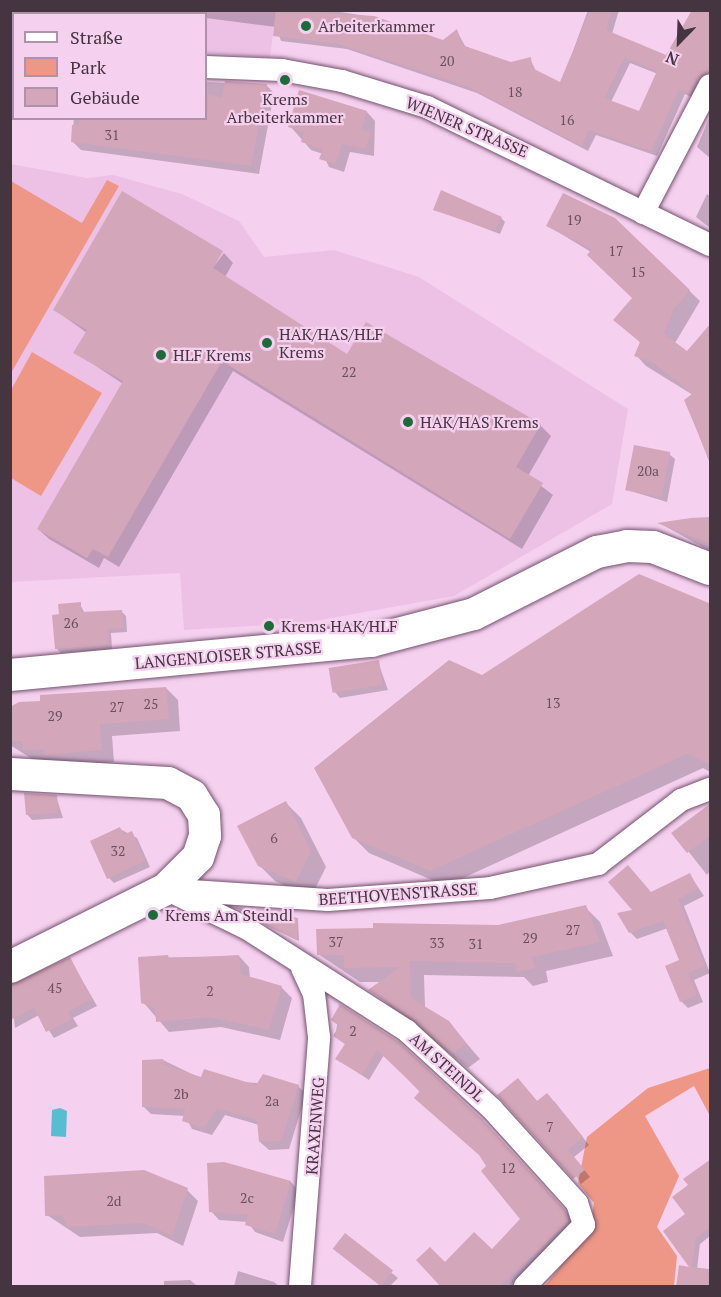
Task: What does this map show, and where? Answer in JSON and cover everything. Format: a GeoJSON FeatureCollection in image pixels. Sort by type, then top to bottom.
{"type":"FeatureCollection","features":[{"type":"Feature","properties":{"kind":"street","name":"WIENER STRASSE"},"geometry":{"type":"LineString","coordinates":[[207,67],[292,72],[427,107],[711,245]]}},
{"type":"Feature","properties":{"kind":"street"},"geometry":{"type":"LineString","coordinates":[[643,213],[711,85]]}},
{"type":"Feature","properties":{"kind":"street","name":"LANGENLOISER STRASSE"},"geometry":{"type":"LineString","coordinates":[[10,675],[371,641],[474,614],[597,552],[627,546],[653,547],[711,569]]}},
{"type":"Feature","properties":{"kind":"street"},"geometry":{"type":"LineString","coordinates":[[10,774],[168,783],[192,795],[204,815],[204,836],[198,857],[166,889],[10,967]]}},
{"type":"Feature","properties":{"kind":"street","name":"BEETHOVENSTRASSE"},"geometry":{"type":"LineString","coordinates":[[166,889],[328,900],[490,888],[598,864],[681,800],[711,789]]}},
{"type":"Feature","properties":{"kind":"street","name":"AM STEINDL"},"geometry":{"type":"LineString","coordinates":[[166,889],[246,928],[302,968],[433,1052],[577,1203],[584,1225],[525,1287]]}},
{"type":"Feature","properties":{"kind":"street","name":"KRAXENWEG"},"geometry":{"type":"LineString","coordinates":[[300,1287],[319,1037],[314,994],[302,968]]}},
{"type":"Feature","properties":{"kind":"shaded area"},"geometry":{"type":"Polygon","coordinates":[[[106,11],[276,11],[270,57],[207,53],[207,12],[106,11]]]}},
{"type":"Feature","properties":{"kind":"shaded area","name":"HAK/HAS/HLF Krems"},"geometry":{"type":"Polygon","coordinates":[[[11,164],[87,178],[113,175],[182,194],[239,221],[264,257],[334,250],[419,277],[628,409],[612,504],[454,596],[304,623],[184,630],[180,573],[11,582],[11,164]]]}},
{"type":"Feature","properties":{"kind":"green space"},"geometry":{"type":"Polygon","coordinates":[[[107,180],[119,186],[11,373],[11,181],[82,223],[107,180]]]}},
{"type":"Feature","properties":{"kind":"green space"},"geometry":{"type":"Polygon","coordinates":[[[32,352],[102,393],[41,496],[11,478],[11,390],[32,352]]]}},
{"type":"Feature","properties":{"kind":"green space"},"geometry":{"type":"Polygon","coordinates":[[[710,1068],[709,1114],[694,1086],[645,1116],[679,1176],[657,1227],[677,1256],[674,1286],[545,1286],[590,1228],[594,1203],[578,1183],[587,1137],[648,1088],[710,1068]]]}},
{"type":"Feature","properties":{"kind":"water"},"geometry":{"type":"Polygon","coordinates":[[[60,1108],[67,1111],[66,1137],[51,1136],[52,1110],[60,1108]]]}},
{"type":"Feature","properties":{"kind":"building"},"geometry":{"type":"Polygon","coordinates":[[[276,10],[374,16],[443,40],[457,29],[462,45],[511,62],[531,57],[532,68],[560,82],[590,10],[612,10],[606,30],[666,55],[692,10],[711,10],[711,72],[698,78],[690,94],[679,89],[651,151],[589,130],[582,146],[469,87],[339,44],[273,36],[276,10]],[[624,58],[604,98],[639,111],[657,71],[624,58]]]}},
{"type":"Feature","properties":{"kind":"building"},"geometry":{"type":"Polygon","coordinates":[[[225,81],[267,84],[251,166],[71,142],[72,125],[79,125],[79,120],[207,120],[207,94],[222,97],[225,81]]]}},
{"type":"Feature","properties":{"kind":"building"},"geometry":{"type":"Polygon","coordinates":[[[299,90],[367,111],[362,129],[371,132],[366,149],[342,144],[336,164],[319,159],[323,149],[301,142],[304,132],[288,127],[299,90]]]}},
{"type":"Feature","properties":{"kind":"building"},"geometry":{"type":"Polygon","coordinates":[[[441,190],[502,217],[495,231],[433,210],[441,190]]]}},
{"type":"Feature","properties":{"kind":"building"},"geometry":{"type":"Polygon","coordinates":[[[122,191],[223,251],[213,268],[347,354],[366,322],[541,424],[516,467],[543,483],[510,539],[222,361],[108,557],[93,549],[87,558],[37,529],[123,381],[73,353],[87,330],[53,310],[122,191]]]}},
{"type":"Feature","properties":{"kind":"building"},"geometry":{"type":"Polygon","coordinates":[[[563,193],[615,218],[690,290],[673,310],[664,334],[687,351],[711,323],[711,464],[684,400],[692,394],[654,363],[634,356],[640,342],[613,320],[632,298],[587,255],[592,249],[546,226],[563,193]]]}},
{"type":"Feature","properties":{"kind":"building"},"geometry":{"type":"Polygon","coordinates":[[[634,445],[670,452],[662,497],[625,490],[634,445]]]}},
{"type":"Feature","properties":{"kind":"building"},"geometry":{"type":"Polygon","coordinates":[[[711,517],[711,544],[657,523],[691,518],[711,517]]]}},
{"type":"Feature","properties":{"kind":"building"},"geometry":{"type":"Polygon","coordinates":[[[639,574],[711,604],[711,765],[687,754],[430,871],[352,838],[314,768],[449,660],[482,675],[639,574]]]}},
{"type":"Feature","properties":{"kind":"building"},"geometry":{"type":"Polygon","coordinates":[[[81,602],[81,612],[122,610],[124,628],[108,629],[109,645],[55,649],[52,615],[59,614],[58,604],[81,602]]]}},
{"type":"Feature","properties":{"kind":"building"},"geometry":{"type":"Polygon","coordinates":[[[379,660],[383,685],[333,693],[329,668],[379,660]]]}},
{"type":"Feature","properties":{"kind":"building"},"geometry":{"type":"Polygon","coordinates":[[[166,687],[169,719],[100,724],[102,750],[44,755],[44,749],[23,750],[22,741],[10,741],[10,707],[19,702],[40,701],[40,695],[166,687]]]}},
{"type":"Feature","properties":{"kind":"building"},"geometry":{"type":"Polygon","coordinates":[[[24,793],[57,795],[58,813],[26,815],[24,793]]]}},
{"type":"Feature","properties":{"kind":"building"},"geometry":{"type":"Polygon","coordinates":[[[286,801],[311,851],[296,882],[258,866],[237,826],[286,801]]]}},
{"type":"Feature","properties":{"kind":"building"},"geometry":{"type":"Polygon","coordinates":[[[711,803],[711,835],[687,853],[671,833],[711,803]]]}},
{"type":"Feature","properties":{"kind":"building"},"geometry":{"type":"Polygon","coordinates":[[[120,827],[123,835],[132,831],[145,861],[107,879],[90,841],[120,827]]]}},
{"type":"Feature","properties":{"kind":"building"},"geometry":{"type":"Polygon","coordinates":[[[628,865],[651,892],[690,873],[698,889],[678,899],[705,966],[688,973],[697,995],[680,1002],[665,966],[679,960],[663,921],[629,933],[617,913],[632,910],[608,882],[628,865]]]}},
{"type":"Feature","properties":{"kind":"building"},"geometry":{"type":"Polygon","coordinates":[[[586,905],[600,942],[532,957],[535,968],[517,972],[515,963],[410,961],[411,998],[449,1021],[467,1044],[452,1054],[414,1020],[368,990],[400,967],[344,968],[344,955],[317,955],[316,929],[373,928],[373,923],[498,925],[586,905]]]}},
{"type":"Feature","properties":{"kind":"building"},"geometry":{"type":"Polygon","coordinates":[[[235,907],[298,918],[297,940],[268,926],[235,907]]]}},
{"type":"Feature","properties":{"kind":"building"},"geometry":{"type":"Polygon","coordinates":[[[168,955],[169,959],[239,955],[241,974],[282,986],[269,1030],[209,1017],[156,1022],[155,1008],[141,1003],[138,957],[168,955]]]}},
{"type":"Feature","properties":{"kind":"building"},"geometry":{"type":"Polygon","coordinates":[[[70,957],[92,999],[68,1011],[72,1019],[46,1032],[34,1008],[10,1020],[10,985],[70,957]]]}},
{"type":"Feature","properties":{"kind":"building"},"geometry":{"type":"Polygon","coordinates":[[[340,1004],[399,1042],[482,1119],[565,1210],[569,1221],[499,1287],[441,1287],[416,1260],[430,1247],[445,1262],[474,1232],[492,1249],[520,1219],[481,1171],[486,1166],[479,1155],[414,1098],[420,1091],[377,1050],[362,1075],[335,1059],[345,1044],[333,1036],[339,1026],[331,1020],[340,1004]]]}},
{"type":"Feature","properties":{"kind":"building"},"geometry":{"type":"Polygon","coordinates":[[[163,1059],[164,1065],[201,1077],[204,1069],[256,1085],[263,1074],[299,1085],[281,1141],[259,1142],[257,1120],[217,1108],[204,1128],[182,1121],[185,1109],[142,1107],[142,1060],[163,1059]]]}},
{"type":"Feature","properties":{"kind":"building"},"geometry":{"type":"Polygon","coordinates":[[[518,1078],[537,1101],[547,1093],[583,1137],[568,1150],[585,1170],[573,1179],[497,1095],[518,1078]]]}},
{"type":"Feature","properties":{"kind":"building"},"geometry":{"type":"Polygon","coordinates":[[[711,1159],[711,1227],[696,1238],[692,1267],[709,1269],[707,1287],[676,1287],[679,1265],[689,1267],[663,1231],[685,1214],[672,1197],[688,1185],[683,1179],[711,1159]]]}},
{"type":"Feature","properties":{"kind":"building"},"geometry":{"type":"Polygon","coordinates":[[[224,1162],[291,1181],[275,1234],[245,1225],[248,1215],[209,1212],[207,1163],[224,1162]]]}},
{"type":"Feature","properties":{"kind":"building"},"geometry":{"type":"Polygon","coordinates":[[[144,1170],[188,1188],[172,1236],[144,1223],[67,1227],[62,1215],[45,1216],[44,1176],[144,1170]]]}},
{"type":"Feature","properties":{"kind":"building"},"geometry":{"type":"Polygon","coordinates":[[[345,1233],[393,1271],[380,1286],[333,1249],[345,1233]]]}},
{"type":"Feature","properties":{"kind":"place","name":"Arbeiterkammer"},"geometry":{"type":"Point","coordinates":[306,26]}},
{"type":"Feature","properties":{"kind":"place","name":"Krems Arbeiterkammer"},"geometry":{"type":"Point","coordinates":[285,80]}},
{"type":"Feature","properties":{"kind":"place","name":"HAK/HAS/HLF Krems"},"geometry":{"type":"Point","coordinates":[267,343]}},
{"type":"Feature","properties":{"kind":"place","name":"HLF Krems"},"geometry":{"type":"Point","coordinates":[161,355]}},
{"type":"Feature","properties":{"kind":"place","name":"HAK/HAS Krems"},"geometry":{"type":"Point","coordinates":[408,422]}},
{"type":"Feature","properties":{"kind":"place","name":"Krems HAK/HLF"},"geometry":{"type":"Point","coordinates":[269,626]}},
{"type":"Feature","properties":{"kind":"place","name":"Krems Am Steindl"},"geometry":{"type":"Point","coordinates":[153,915]}}]}
